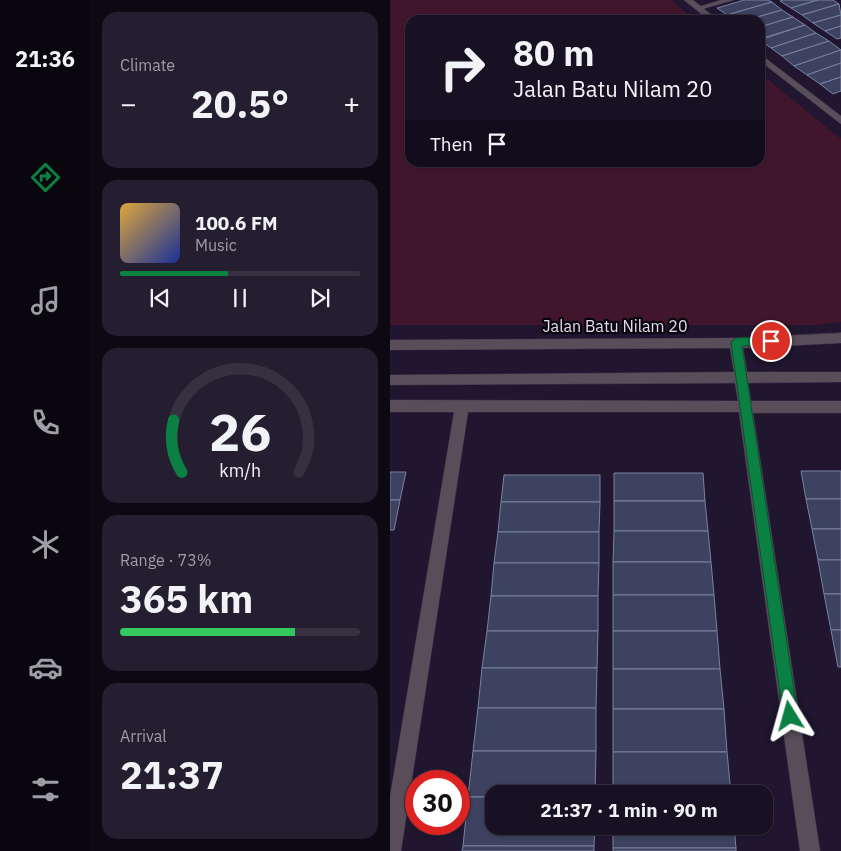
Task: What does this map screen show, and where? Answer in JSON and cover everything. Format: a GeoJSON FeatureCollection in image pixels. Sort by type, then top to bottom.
{"type":"FeatureCollection","features":[{"type":"Feature","properties":{"kind":"street"},"geometry":{"type":"LineString","coordinates":[[688,0],[708,15]]}},
{"type":"Feature","properties":{"kind":"street"},"geometry":{"type":"LineString","coordinates":[[699,8],[730,0]]}},
{"type":"Feature","properties":{"kind":"street"},"geometry":{"type":"LineString","coordinates":[[765,61],[841,122]]}},
{"type":"Feature","properties":{"kind":"street","name":"Jalan Batu Nilam 20"},"geometry":{"type":"LineString","coordinates":[[390,345],[736,342],[841,338]]}},
{"type":"Feature","properties":{"kind":"street"},"geometry":{"type":"LineString","coordinates":[[736,342],[810,851]]}},
{"type":"Feature","properties":{"kind":"street"},"geometry":{"type":"LineString","coordinates":[[390,380],[841,377]]}},
{"type":"Feature","properties":{"kind":"street"},"geometry":{"type":"LineString","coordinates":[[390,406],[841,407]]}},
{"type":"Feature","properties":{"kind":"street"},"geometry":{"type":"LineString","coordinates":[[391,851],[462,406]]}},
{"type":"Feature","properties":{"kind":"shaded area"},"geometry":{"type":"Polygon","coordinates":[[[390,0],[671,0],[689,15],[405,15],[405,167],[765,167],[765,77],[841,139],[841,322],[816,325],[390,325],[390,0]]]}},
{"type":"Feature","properties":{"kind":"building"},"geometry":{"type":"Polygon","coordinates":[[[744,0],[768,0],[772,2],[727,15],[717,8],[744,0]]]}},
{"type":"Feature","properties":{"kind":"building"},"geometry":{"type":"Polygon","coordinates":[[[818,0],[791,8],[780,1],[818,0]]]}},
{"type":"Feature","properties":{"kind":"building"},"geometry":{"type":"Polygon","coordinates":[[[818,0],[833,0],[839,4],[802,15],[791,8],[818,0]]]}},
{"type":"Feature","properties":{"kind":"building"},"geometry":{"type":"Polygon","coordinates":[[[772,2],[782,10],[764,15],[727,15],[772,2]]]}},
{"type":"Feature","properties":{"kind":"building"},"geometry":{"type":"Polygon","coordinates":[[[839,4],[841,15],[813,23],[802,15],[839,4]]]}},
{"type":"Feature","properties":{"kind":"building"},"geometry":{"type":"Polygon","coordinates":[[[782,10],[793,17],[765,25],[764,15],[782,10]]]}},
{"type":"Feature","properties":{"kind":"building"},"geometry":{"type":"Polygon","coordinates":[[[841,15],[841,26],[825,31],[813,23],[841,15]]]}},
{"type":"Feature","properties":{"kind":"building"},"geometry":{"type":"Polygon","coordinates":[[[793,17],[805,25],[765,37],[765,25],[793,17]]]}},
{"type":"Feature","properties":{"kind":"building"},"geometry":{"type":"Polygon","coordinates":[[[805,25],[816,33],[771,48],[765,44],[765,38],[805,25]]]}},
{"type":"Feature","properties":{"kind":"building"},"geometry":{"type":"Polygon","coordinates":[[[841,26],[841,38],[837,39],[825,31],[841,26]]]}},
{"type":"Feature","properties":{"kind":"building"},"geometry":{"type":"Polygon","coordinates":[[[816,33],[829,41],[782,56],[771,48],[816,33]]]}},
{"type":"Feature","properties":{"kind":"building"},"geometry":{"type":"Polygon","coordinates":[[[829,41],[841,50],[794,66],[782,56],[829,41]]]}},
{"type":"Feature","properties":{"kind":"building"},"geometry":{"type":"Polygon","coordinates":[[[841,50],[841,63],[807,75],[794,66],[841,50]]]}},
{"type":"Feature","properties":{"kind":"building"},"geometry":{"type":"Polygon","coordinates":[[[841,63],[841,77],[820,84],[807,75],[841,63]]]}},
{"type":"Feature","properties":{"kind":"building"},"geometry":{"type":"Polygon","coordinates":[[[841,77],[841,91],[833,94],[820,84],[841,77]]]}},
{"type":"Feature","properties":{"kind":"building"},"geometry":{"type":"Polygon","coordinates":[[[801,471],[841,471],[841,499],[806,499],[801,471]]]}},
{"type":"Feature","properties":{"kind":"building"},"geometry":{"type":"Polygon","coordinates":[[[390,472],[406,472],[400,500],[390,500],[390,472]]]}},
{"type":"Feature","properties":{"kind":"building"},"geometry":{"type":"Polygon","coordinates":[[[614,473],[703,473],[705,501],[614,501],[614,473]]]}},
{"type":"Feature","properties":{"kind":"building"},"geometry":{"type":"Polygon","coordinates":[[[504,475],[600,475],[600,502],[501,502],[504,475]]]}},
{"type":"Feature","properties":{"kind":"building"},"geometry":{"type":"Polygon","coordinates":[[[806,499],[841,499],[841,529],[812,529],[806,499]]]}},
{"type":"Feature","properties":{"kind":"building"},"geometry":{"type":"Polygon","coordinates":[[[390,500],[400,500],[394,530],[390,530],[390,500]]]}},
{"type":"Feature","properties":{"kind":"building"},"geometry":{"type":"Polygon","coordinates":[[[614,501],[705,501],[708,531],[614,531],[614,501]]]}},
{"type":"Feature","properties":{"kind":"building"},"geometry":{"type":"Polygon","coordinates":[[[501,502],[600,502],[599,532],[498,532],[501,502]]]}},
{"type":"Feature","properties":{"kind":"building"},"geometry":{"type":"Polygon","coordinates":[[[812,529],[841,529],[841,560],[818,560],[812,529]]]}},
{"type":"Feature","properties":{"kind":"building"},"geometry":{"type":"Polygon","coordinates":[[[614,531],[708,531],[711,562],[613,562],[614,531]]]}},
{"type":"Feature","properties":{"kind":"building"},"geometry":{"type":"Polygon","coordinates":[[[498,532],[599,532],[599,563],[494,563],[498,532]]]}},
{"type":"Feature","properties":{"kind":"building"},"geometry":{"type":"Polygon","coordinates":[[[818,560],[841,560],[841,594],[824,594],[818,560]]]}},
{"type":"Feature","properties":{"kind":"building"},"geometry":{"type":"Polygon","coordinates":[[[613,562],[711,562],[714,595],[613,595],[613,562]]]}},
{"type":"Feature","properties":{"kind":"building"},"geometry":{"type":"Polygon","coordinates":[[[494,563],[599,563],[598,596],[491,596],[494,563]]]}},
{"type":"Feature","properties":{"kind":"building"},"geometry":{"type":"Polygon","coordinates":[[[824,594],[841,594],[841,630],[831,630],[824,594]]]}},
{"type":"Feature","properties":{"kind":"building"},"geometry":{"type":"Polygon","coordinates":[[[613,595],[714,595],[717,631],[613,631],[613,595]]]}},
{"type":"Feature","properties":{"kind":"building"},"geometry":{"type":"Polygon","coordinates":[[[491,596],[598,596],[598,631],[487,631],[491,596]]]}},
{"type":"Feature","properties":{"kind":"building"},"geometry":{"type":"Polygon","coordinates":[[[831,630],[841,630],[841,667],[838,667],[831,630]]]}},
{"type":"Feature","properties":{"kind":"building"},"geometry":{"type":"Polygon","coordinates":[[[487,631],[598,631],[597,668],[482,668],[487,631]]]}},
{"type":"Feature","properties":{"kind":"building"},"geometry":{"type":"Polygon","coordinates":[[[613,631],[717,631],[720,669],[613,669],[613,631]]]}},
{"type":"Feature","properties":{"kind":"building"},"geometry":{"type":"Polygon","coordinates":[[[482,668],[597,668],[596,708],[478,708],[482,668]]]}},
{"type":"Feature","properties":{"kind":"building"},"geometry":{"type":"Polygon","coordinates":[[[613,669],[720,669],[724,709],[613,709],[613,669]]]}},
{"type":"Feature","properties":{"kind":"building"},"geometry":{"type":"Polygon","coordinates":[[[478,708],[596,708],[596,751],[473,751],[478,708]]]}},
{"type":"Feature","properties":{"kind":"building"},"geometry":{"type":"Polygon","coordinates":[[[613,709],[724,709],[727,752],[613,752],[613,709]]]}},
{"type":"Feature","properties":{"kind":"building"},"geometry":{"type":"Polygon","coordinates":[[[473,751],[596,751],[595,785],[485,785],[485,797],[470,797],[473,751]]]}},
{"type":"Feature","properties":{"kind":"building"},"geometry":{"type":"Polygon","coordinates":[[[613,752],[727,752],[730,785],[613,785],[613,752]]]}},
{"type":"Feature","properties":{"kind":"building"},"geometry":{"type":"Polygon","coordinates":[[[470,797],[485,797],[485,835],[595,835],[594,846],[463,846],[464,835],[470,835],[470,797]]]}},
{"type":"Feature","properties":{"kind":"building"},"geometry":{"type":"Polygon","coordinates":[[[613,835],[735,835],[736,848],[613,848],[613,835]]]}},
{"type":"Feature","properties":{"kind":"building"},"geometry":{"type":"Polygon","coordinates":[[[463,846],[594,846],[594,851],[462,851],[463,846]]]}},
{"type":"Feature","properties":{"kind":"building"},"geometry":{"type":"Polygon","coordinates":[[[613,848],[736,848],[736,851],[613,851],[613,848]]]}},
{"type":"Feature","properties":{"kind":"route"},"geometry":{"type":"LineString","coordinates":[[771,341],[736,342],[790,716]]}}]}
